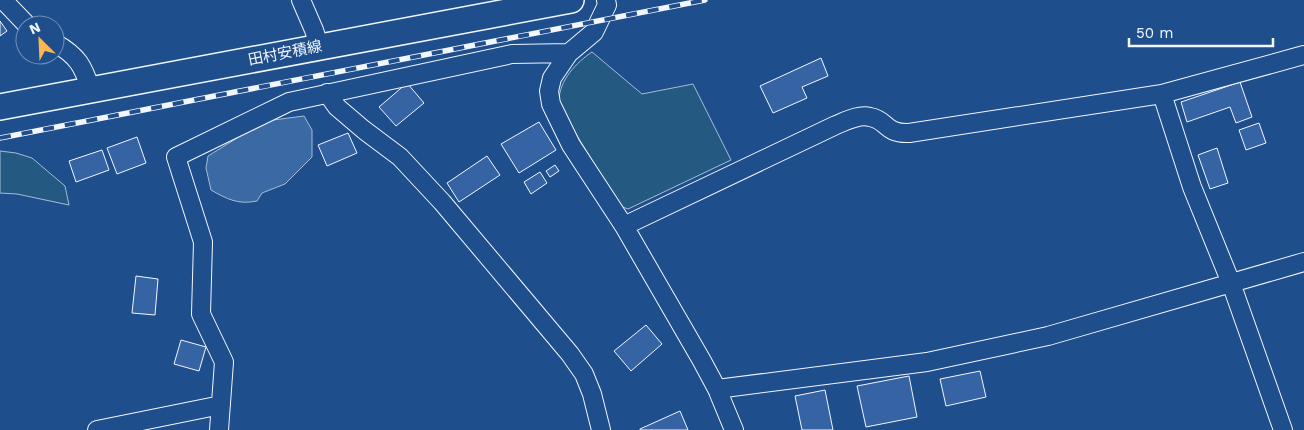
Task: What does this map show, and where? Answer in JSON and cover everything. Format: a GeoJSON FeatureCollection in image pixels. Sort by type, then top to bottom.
{"type":"FeatureCollection","features":[{"type":"Feature","properties":{"kind":"main road","name":"田村安積線"},"geometry":{"type":"LineString","coordinates":[[0,107],[570,0]]}},
{"type":"Feature","properties":{"kind":"street"},"geometry":{"type":"LineString","coordinates":[[3,0],[18,15]]}},
{"type":"Feature","properties":{"kind":"street"},"geometry":{"type":"LineString","coordinates":[[301,0],[319,46]]}},
{"type":"Feature","properties":{"kind":"street"},"geometry":{"type":"LineString","coordinates":[[606,0],[607,5],[594,32],[569,53],[552,78],[549,91],[551,104],[571,145],[624,226],[717,389],[734,430]]}},
{"type":"Feature","properties":{"kind":"street"},"geometry":{"type":"LineString","coordinates":[[65,49],[81,65],[91,90]]}},
{"type":"Feature","properties":{"kind":"street"},"geometry":{"type":"LineString","coordinates":[[219,430],[224,362],[201,314],[203,242],[176,157],[289,102],[512,54],[569,53]]}},
{"type":"Feature","properties":{"kind":"street"},"geometry":{"type":"LineString","coordinates":[[624,226],[836,125],[855,118],[869,116],[878,120],[892,131],[909,133],[1162,94],[1304,55]]}},
{"type":"Feature","properties":{"kind":"street"},"geometry":{"type":"LineString","coordinates":[[327,93],[337,107],[400,157],[442,202],[570,354],[584,374],[592,394],[601,430]]}},
{"type":"Feature","properties":{"kind":"street"},"geometry":{"type":"LineString","coordinates":[[1162,94],[1192,187],[1231,283],[1283,430]]}},
{"type":"Feature","properties":{"kind":"street"},"geometry":{"type":"LineString","coordinates":[[717,389],[928,362],[1048,336],[1304,262]]}},
{"type":"Feature","properties":{"kind":"street"},"geometry":{"type":"LineString","coordinates":[[97,430],[221,406]]}},
{"type":"Feature","properties":{"kind":"shaded area"},"geometry":{"type":"Polygon","coordinates":[[[592,52],[642,94],[693,84],[731,160],[628,209],[620,206],[559,103],[565,79],[575,66],[592,52]]]}},
{"type":"Feature","properties":{"kind":"shaded area"},"geometry":{"type":"Polygon","coordinates":[[[304,116],[312,130],[312,157],[285,184],[262,193],[257,201],[250,202],[233,200],[211,190],[206,168],[208,156],[250,130],[273,120],[304,116]]]}},
{"type":"Feature","properties":{"kind":"shaded area"},"geometry":{"type":"Polygon","coordinates":[[[0,151],[32,158],[65,186],[69,205],[17,194],[0,193],[0,151]]]}},
{"type":"Feature","properties":{"kind":"building"},"geometry":{"type":"Polygon","coordinates":[[[0,21],[7,31],[0,36],[0,21]]]}},
{"type":"Feature","properties":{"kind":"building"},"geometry":{"type":"Polygon","coordinates":[[[821,58],[828,76],[802,87],[807,98],[773,113],[760,86],[821,58]]]}},
{"type":"Feature","properties":{"kind":"building"},"geometry":{"type":"Polygon","coordinates":[[[1240,82],[1252,117],[1236,123],[1230,107],[1187,122],[1181,102],[1240,82]]]}},
{"type":"Feature","properties":{"kind":"building"},"geometry":{"type":"Polygon","coordinates":[[[407,83],[424,103],[396,126],[379,107],[407,83]]]}},
{"type":"Feature","properties":{"kind":"building"},"geometry":{"type":"Polygon","coordinates":[[[539,122],[556,150],[519,173],[501,144],[539,122]]]}},
{"type":"Feature","properties":{"kind":"building"},"geometry":{"type":"Polygon","coordinates":[[[1259,123],[1266,143],[1246,150],[1239,130],[1259,123]]]}},
{"type":"Feature","properties":{"kind":"building"},"geometry":{"type":"Polygon","coordinates":[[[348,133],[357,153],[327,166],[318,145],[348,133]]]}},
{"type":"Feature","properties":{"kind":"building"},"geometry":{"type":"Polygon","coordinates":[[[137,137],[146,163],[117,174],[107,148],[137,137]]]}},
{"type":"Feature","properties":{"kind":"building"},"geometry":{"type":"Polygon","coordinates":[[[1217,148],[1228,183],[1210,189],[1198,155],[1217,148]]]}},
{"type":"Feature","properties":{"kind":"building"},"geometry":{"type":"Polygon","coordinates":[[[102,150],[109,170],[76,182],[69,161],[102,150]]]}},
{"type":"Feature","properties":{"kind":"building"},"geometry":{"type":"Polygon","coordinates":[[[487,156],[500,175],[459,202],[447,183],[487,156]]]}},
{"type":"Feature","properties":{"kind":"building"},"geometry":{"type":"Polygon","coordinates":[[[555,165],[559,171],[550,177],[546,171],[555,165]]]}},
{"type":"Feature","properties":{"kind":"building"},"geometry":{"type":"Polygon","coordinates":[[[540,172],[547,183],[531,194],[524,182],[540,172]]]}},
{"type":"Feature","properties":{"kind":"building"},"geometry":{"type":"Polygon","coordinates":[[[136,276],[158,279],[155,315],[132,313],[136,276]]]}},
{"type":"Feature","properties":{"kind":"building"},"geometry":{"type":"Polygon","coordinates":[[[646,325],[662,344],[631,371],[614,351],[646,325]]]}},
{"type":"Feature","properties":{"kind":"building"},"geometry":{"type":"Polygon","coordinates":[[[181,340],[206,347],[199,371],[174,364],[181,340]]]}},
{"type":"Feature","properties":{"kind":"building"},"geometry":{"type":"Polygon","coordinates":[[[980,371],[986,397],[946,406],[940,379],[980,371]]]}},
{"type":"Feature","properties":{"kind":"building"},"geometry":{"type":"Polygon","coordinates":[[[909,376],[917,417],[866,427],[857,386],[909,376]]]}},
{"type":"Feature","properties":{"kind":"building"},"geometry":{"type":"Polygon","coordinates":[[[825,390],[833,430],[802,430],[795,396],[825,390]]]}},
{"type":"Feature","properties":{"kind":"building"},"geometry":{"type":"Polygon","coordinates":[[[680,411],[688,430],[640,430],[640,429],[680,411]]]}},
{"type":"Feature","properties":{"kind":"railway"},"geometry":{"type":"LineString","coordinates":[[0,138],[705,0]]}}]}
